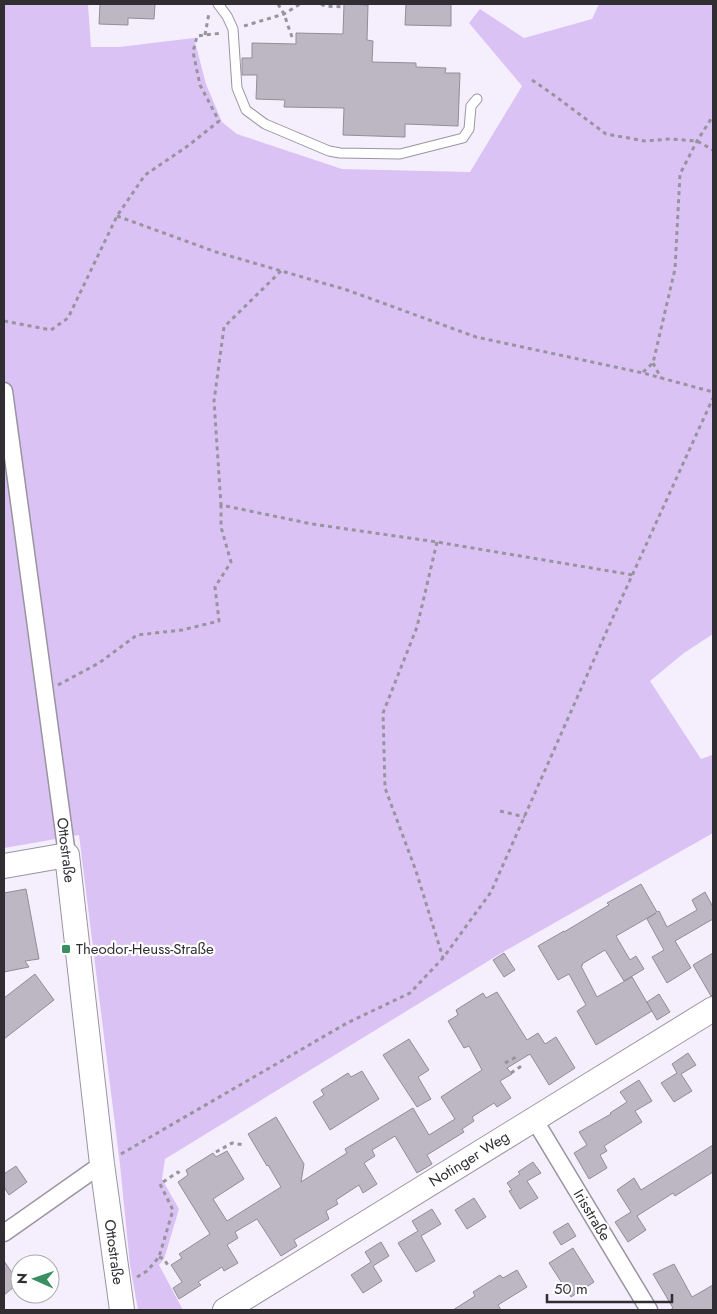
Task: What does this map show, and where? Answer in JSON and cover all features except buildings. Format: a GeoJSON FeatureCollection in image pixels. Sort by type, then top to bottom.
{"type":"FeatureCollection","features":[{"type":"Feature","properties":{"kind":"street","name":"Ottostraße"},"geometry":{"type":"LineString","coordinates":[[4,391],[110,1160],[118,1284],[122,1310]]}},
{"type":"Feature","properties":{"kind":"street"},"geometry":{"type":"LineString","coordinates":[[4,866],[67,855]]}},
{"type":"Feature","properties":{"kind":"street","name":"Notinger Weg"},"geometry":{"type":"LineString","coordinates":[[225,1310],[713,1008]]}},
{"type":"Feature","properties":{"kind":"street","name":"Irisstraße"},"geometry":{"type":"LineString","coordinates":[[534,1119],[649,1310]]}},
{"type":"Feature","properties":{"kind":"street"},"geometry":{"type":"LineString","coordinates":[[4,1233],[110,1160]]}},
{"type":"Feature","properties":{"kind":"lane"},"geometry":{"type":"LineString","coordinates":[[218,4],[227,16],[233,29],[237,88],[246,110],[265,124],[329,151],[340,153],[400,154],[463,138],[469,129],[471,106],[477,98]]}},
{"type":"Feature","properties":{"kind":"path"},"geometry":{"type":"LineString","coordinates":[[278,4],[284,14],[292,37]]}},
{"type":"Feature","properties":{"kind":"path"},"geometry":{"type":"LineString","coordinates":[[4,321],[51,330],[68,318],[117,216],[145,175],[219,122],[200,86],[193,52],[197,36],[220,33],[284,14],[300,4]]}},
{"type":"Feature","properties":{"kind":"path"},"geometry":{"type":"LineString","coordinates":[[321,4],[344,7]]}},
{"type":"Feature","properties":{"kind":"path"},"geometry":{"type":"LineString","coordinates":[[205,35],[210,12]]}},
{"type":"Feature","properties":{"kind":"path"},"geometry":{"type":"LineString","coordinates":[[532,80],[606,134],[645,141],[670,139],[697,141],[713,150]]}},
{"type":"Feature","properties":{"kind":"path"},"geometry":{"type":"LineString","coordinates":[[643,373],[653,363],[675,269],[680,174],[697,141],[713,116]]}},
{"type":"Feature","properties":{"kind":"path"},"geometry":{"type":"LineString","coordinates":[[117,216],[216,252],[346,290],[476,337],[643,373],[713,392]]}},
{"type":"Feature","properties":{"kind":"path"},"geometry":{"type":"LineString","coordinates":[[45,692],[100,663],[137,635],[182,630],[219,621],[215,587],[231,562],[221,527],[214,401],[224,327],[281,271]]}},
{"type":"Feature","properties":{"kind":"path"},"geometry":{"type":"LineString","coordinates":[[653,363],[662,378]]}},
{"type":"Feature","properties":{"kind":"path"},"geometry":{"type":"LineString","coordinates":[[110,1160],[347,1023],[410,993],[443,958],[491,892],[713,398]]}},
{"type":"Feature","properties":{"kind":"path"},"geometry":{"type":"LineString","coordinates":[[221,505],[312,524],[437,542],[633,575]]}},
{"type":"Feature","properties":{"kind":"path"},"geometry":{"type":"LineString","coordinates":[[437,542],[417,627],[383,713],[383,723],[385,788],[416,871],[443,958]]}},
{"type":"Feature","properties":{"kind":"path"},"geometry":{"type":"LineString","coordinates":[[500,811],[524,817]]}},
{"type":"Feature","properties":{"kind":"path"},"geometry":{"type":"LineString","coordinates":[[505,1063],[518,1056]]}},
{"type":"Feature","properties":{"kind":"path"},"geometry":{"type":"LineString","coordinates":[[511,1073],[523,1065]]}},
{"type":"Feature","properties":{"kind":"path"},"geometry":{"type":"LineString","coordinates":[[216,1152],[232,1143],[244,1145]]}},
{"type":"Feature","properties":{"kind":"path"},"geometry":{"type":"LineString","coordinates":[[118,1284],[130,1281],[147,1271],[159,1257],[173,1210],[160,1184],[178,1172],[181,1176]]}},
{"type":"Feature","properties":{"kind":"path"},"geometry":{"type":"LineString","coordinates":[[159,1257],[164,1259],[169,1267]]}},
{"type":"Feature","properties":{"kind":"shaded area"},"geometry":{"type":"Polygon","coordinates":[[[4,4],[88,4],[91,47],[119,47],[194,38],[206,84],[222,122],[237,134],[342,169],[470,172],[522,86],[469,23],[480,9],[524,38],[592,19],[599,4],[713,4],[713,634],[684,653],[650,681],[701,759],[712,755],[713,757],[713,833],[503,952],[165,1159],[162,1179],[179,1209],[164,1259],[159,1265],[183,1310],[138,1310],[130,1265],[120,1165],[79,835],[4,848],[4,4]]]}},
{"type":"Feature","properties":{"kind":"place","name":"Theodor-Heuss-Straße"},"geometry":{"type":"Point","coordinates":[66,949]}}]}
